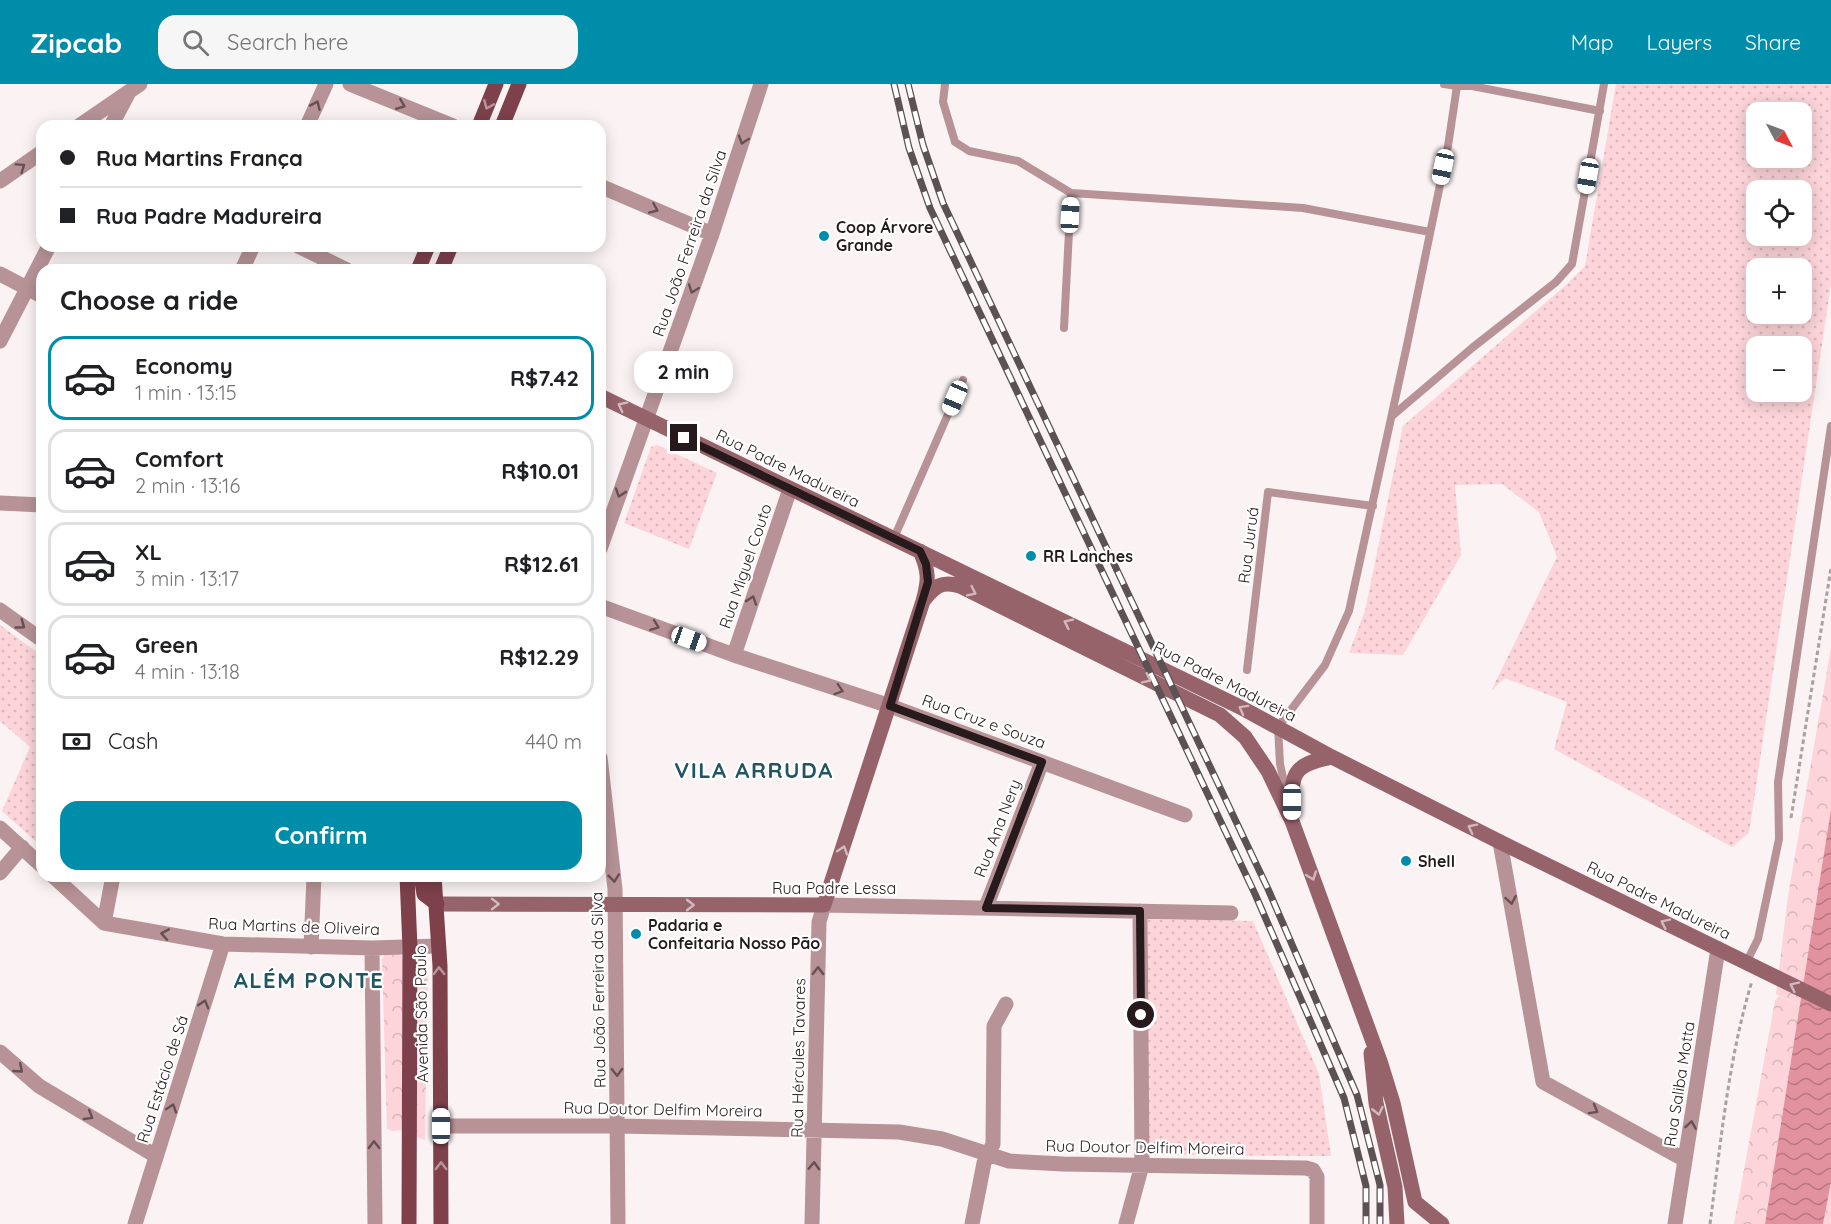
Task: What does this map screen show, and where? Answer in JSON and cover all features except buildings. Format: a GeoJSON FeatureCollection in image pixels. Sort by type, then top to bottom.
{"type":"FeatureCollection","features":[{"type":"Feature","properties":{"kind":"main road"},"geometry":{"type":"LineString","coordinates":[[481,120],[496,84]]}},
{"type":"Feature","properties":{"kind":"main road"},"geometry":{"type":"LineString","coordinates":[[504,120],[519,84]]}},
{"type":"Feature","properties":{"kind":"main road","name":"Rua Padre Madureira"},"geometry":{"type":"LineString","coordinates":[[606,399],[1278,727],[1500,842],[1831,1004]]}},
{"type":"Feature","properties":{"kind":"main road","name":"Rua Hércules Tavares"},"geometry":{"type":"LineString","coordinates":[[824,905],[923,601],[928,582],[926,564],[920,551]]}},
{"type":"Feature","properties":{"kind":"main road","name":"Rua Padre Madureira"},"geometry":{"type":"LineString","coordinates":[[923,601],[933,588],[950,583],[960,586],[1220,715],[1251,745],[1268,771],[1292,821]]}},
{"type":"Feature","properties":{"kind":"main road"},"geometry":{"type":"LineString","coordinates":[[1332,757],[1308,763],[1294,774],[1292,821],[1380,1061],[1393,1103],[1415,1202],[1442,1224]]}},
{"type":"Feature","properties":{"kind":"main road","name":"Avenida São Paulo"},"geometry":{"type":"LineString","coordinates":[[407,882],[410,948],[410,1224]]}},
{"type":"Feature","properties":{"kind":"main road"},"geometry":{"type":"LineString","coordinates":[[422,882],[423,894],[437,904]]}},
{"type":"Feature","properties":{"kind":"main road","name":"Avenida São Paulo"},"geometry":{"type":"LineString","coordinates":[[435,882],[438,946],[441,1224]]}},
{"type":"Feature","properties":{"kind":"main road","name":"Rua Padre Lessa"},"geometry":{"type":"LineString","coordinates":[[437,904],[824,905]]}},
{"type":"Feature","properties":{"kind":"main road"},"geometry":{"type":"LineString","coordinates":[[1368,1032],[1376,1103],[1395,1186],[1397,1224]]}},
{"type":"Feature","properties":{"kind":"street"},"geometry":{"type":"LineString","coordinates":[[310,120],[326,84]]}},
{"type":"Feature","properties":{"kind":"street"},"geometry":{"type":"LineString","coordinates":[[350,84],[438,120]]}},
{"type":"Feature","properties":{"kind":"street","name":"Rua João Ferreira da Silva"},"geometry":{"type":"LineString","coordinates":[[606,532],[712,234],[761,84]]}},
{"type":"Feature","properties":{"kind":"street"},"geometry":{"type":"LineString","coordinates":[[89,120],[135,88]]}},
{"type":"Feature","properties":{"kind":"street"},"geometry":{"type":"LineString","coordinates":[[115,120],[135,88]]}},
{"type":"Feature","properties":{"kind":"street"},"geometry":{"type":"LineString","coordinates":[[0,181],[36,156]]}},
{"type":"Feature","properties":{"kind":"street"},"geometry":{"type":"LineString","coordinates":[[606,189],[712,234]]}},
{"type":"Feature","properties":{"kind":"street"},"geometry":{"type":"LineString","coordinates":[[310,252],[335,264]]}},
{"type":"Feature","properties":{"kind":"street"},"geometry":{"type":"LineString","coordinates":[[0,341],[36,270]]}},
{"type":"Feature","properties":{"kind":"street"},"geometry":{"type":"LineString","coordinates":[[0,274],[36,293]]}},
{"type":"Feature","properties":{"kind":"street","name":"Rua Miguel Couto"},"geometry":{"type":"LineString","coordinates":[[734,655],[790,489]]}},
{"type":"Feature","properties":{"kind":"street"},"geometry":{"type":"LineString","coordinates":[[0,502],[36,505]]}},
{"type":"Feature","properties":{"kind":"street","name":"Rua Cruz e Souza"},"geometry":{"type":"LineString","coordinates":[[606,608],[734,655],[890,706],[1185,815]]}},
{"type":"Feature","properties":{"kind":"street"},"geometry":{"type":"LineString","coordinates":[[0,610],[36,636]]}},
{"type":"Feature","properties":{"kind":"street","name":"Rua Ana Nery"},"geometry":{"type":"LineString","coordinates":[[986,908],[1042,762]]}},
{"type":"Feature","properties":{"kind":"street","name":"Rua João Ferreira da Silva"},"geometry":{"type":"LineString","coordinates":[[606,816],[615,905],[618,1224]]}},
{"type":"Feature","properties":{"kind":"street"},"geometry":{"type":"LineString","coordinates":[[0,828],[36,860]]}},
{"type":"Feature","properties":{"kind":"street"},"geometry":{"type":"LineString","coordinates":[[1500,842],[1543,1082],[1685,1160]]}},
{"type":"Feature","properties":{"kind":"street"},"geometry":{"type":"LineString","coordinates":[[0,873],[22,847]]}},
{"type":"Feature","properties":{"kind":"street"},"geometry":{"type":"LineString","coordinates":[[60,882],[104,923]]}},
{"type":"Feature","properties":{"kind":"street"},"geometry":{"type":"LineString","coordinates":[[104,923],[111,882]]}},
{"type":"Feature","properties":{"kind":"street"},"geometry":{"type":"LineString","coordinates":[[310,947],[314,882]]}},
{"type":"Feature","properties":{"kind":"street","name":"Rua Padre Lessa"},"geometry":{"type":"LineString","coordinates":[[824,905],[1231,914]]}},
{"type":"Feature","properties":{"kind":"street","name":"Rua Hércules Tavares"},"geometry":{"type":"LineString","coordinates":[[812,1224],[819,922],[824,905]]}},
{"type":"Feature","properties":{"kind":"street"},"geometry":{"type":"LineString","coordinates":[[1126,1224],[1142,1165],[1140,911]]}},
{"type":"Feature","properties":{"kind":"street","name":"Rua Martins de Oliveira"},"geometry":{"type":"LineString","coordinates":[[104,923],[223,945],[372,948],[438,946]]}},
{"type":"Feature","properties":{"kind":"street","name":"Rua Estácio de Sá"},"geometry":{"type":"LineString","coordinates":[[135,1224],[223,945]]}},
{"type":"Feature","properties":{"kind":"street"},"geometry":{"type":"LineString","coordinates":[[372,948],[375,1224]]}},
{"type":"Feature","properties":{"kind":"street","name":"Rua Saliba Motta"},"geometry":{"type":"LineString","coordinates":[[1675,1224],[1718,949]]}},
{"type":"Feature","properties":{"kind":"street"},"geometry":{"type":"LineString","coordinates":[[972,1224],[984,1163],[993,1144],[994,1026],[1006,1004]]}},
{"type":"Feature","properties":{"kind":"street"},"geometry":{"type":"LineString","coordinates":[[0,1052],[39,1086],[156,1156]]}},
{"type":"Feature","properties":{"kind":"street","name":"Rua Doutor Delfim Moreira"},"geometry":{"type":"LineString","coordinates":[[441,1126],[618,1126],[899,1132],[942,1139],[1009,1161],[1306,1168],[1313,1170],[1317,1176],[1317,1224]]}},
{"type":"Feature","properties":{"kind":"lane"},"geometry":{"type":"LineString","coordinates":[[945,84],[943,102],[955,142],[969,151],[1018,161],[1071,193],[1303,207],[1430,232]]}},
{"type":"Feature","properties":{"kind":"lane"},"geometry":{"type":"LineString","coordinates":[[1444,84],[1472,86],[1600,111]]}},
{"type":"Feature","properties":{"kind":"lane"},"geometry":{"type":"LineString","coordinates":[[1391,416],[1556,282],[1572,264],[1605,84]]}},
{"type":"Feature","properties":{"kind":"lane"},"geometry":{"type":"LineString","coordinates":[[1292,821],[1280,764],[1278,727],[1325,665],[1349,611],[1448,146],[1457,86]]}},
{"type":"Feature","properties":{"kind":"lane"},"geometry":{"type":"LineString","coordinates":[[1064,328],[1071,193]]}},
{"type":"Feature","properties":{"kind":"lane"},"geometry":{"type":"LineString","coordinates":[[894,538],[963,380]]}},
{"type":"Feature","properties":{"kind":"lane"},"geometry":{"type":"LineString","coordinates":[[1751,965],[1779,839],[1778,782],[1831,426]]}},
{"type":"Feature","properties":{"kind":"lane","name":"Rua Juruá"},"geometry":{"type":"LineString","coordinates":[[1247,670],[1268,492],[1373,506]]}},
{"type":"Feature","properties":{"kind":"green space"},"geometry":{"type":"Polygon","coordinates":[[[1616,84],[1831,84],[1831,284],[1749,833],[1732,847],[1554,749],[1567,702],[1505,678],[1491,691],[1557,557],[1539,512],[1502,484],[1455,485],[1461,555],[1403,655],[1349,653],[1365,611],[1403,426],[1585,266],[1616,84]]]}},
{"type":"Feature","properties":{"kind":"green space"},"geometry":{"type":"Polygon","coordinates":[[[657,445],[717,473],[689,549],[624,523],[651,447],[657,445]]]}},
{"type":"Feature","properties":{"kind":"green space"},"geometry":{"type":"Polygon","coordinates":[[[0,625],[36,652],[36,842],[2,811],[30,747],[0,721],[0,625]]]}},
{"type":"Feature","properties":{"kind":"green space"},"geometry":{"type":"Polygon","coordinates":[[[1831,648],[1831,1224],[1734,1224],[1775,1001],[1779,996],[1827,1018],[1776,994],[1788,896],[1831,648]]]}},
{"type":"Feature","properties":{"kind":"green space"},"geometry":{"type":"Polygon","coordinates":[[[1148,919],[1253,921],[1319,1074],[1331,1156],[1145,1155],[1148,919]]]}},
{"type":"Feature","properties":{"kind":"green space"},"geometry":{"type":"Polygon","coordinates":[[[399,954],[404,958],[403,1130],[393,1131],[387,1129],[382,959],[385,955],[399,954]]]}},
{"type":"Feature","properties":{"kind":"green space"},"geometry":{"type":"Polygon","coordinates":[[[423,956],[428,958],[425,1140],[415,1136],[419,958],[423,956]]]}},
{"type":"Feature","properties":{"kind":"water"},"geometry":{"type":"Polygon","coordinates":[[[1831,810],[1831,1182],[1823,1224],[1765,1224],[1831,810]]]}},
{"type":"Feature","properties":{"kind":"railway"},"geometry":{"type":"LineString","coordinates":[[894,84],[909,148],[930,208],[1255,894],[1344,1098],[1366,1186],[1366,1224]]}},
{"type":"Feature","properties":{"kind":"railway"},"geometry":{"type":"LineString","coordinates":[[908,84],[923,145],[943,203],[1268,889],[1357,1095],[1380,1185],[1380,1224]]}},
{"type":"Feature","properties":{"kind":"place","name":"Coop Árvore Grande"},"geometry":{"type":"Point","coordinates":[824,236]}},
{"type":"Feature","properties":{"kind":"place","name":"RR Lanches"},"geometry":{"type":"Point","coordinates":[1031,556]}},
{"type":"Feature","properties":{"kind":"place","name":"Shell"},"geometry":{"type":"Point","coordinates":[1406,861]}},
{"type":"Feature","properties":{"kind":"place","name":"Padaria e Confeitaria Nosso Pão"},"geometry":{"type":"Point","coordinates":[636,934]}},
{"type":"Feature","properties":{"kind":"district","name":"VILA ARRUDA"},"geometry":{"type":"Point","coordinates":[754,770]}},
{"type":"Feature","properties":{"kind":"district","name":"ALÉM PONTE"},"geometry":{"type":"Point","coordinates":[309,980]}},
{"type":"Feature","properties":{"kind":"route"},"geometry":{"type":"LineString","coordinates":[[684,438],[920,551],[926,564],[928,582],[890,706],[1042,762],[986,908],[1140,911],[1141,1015]]}}]}
